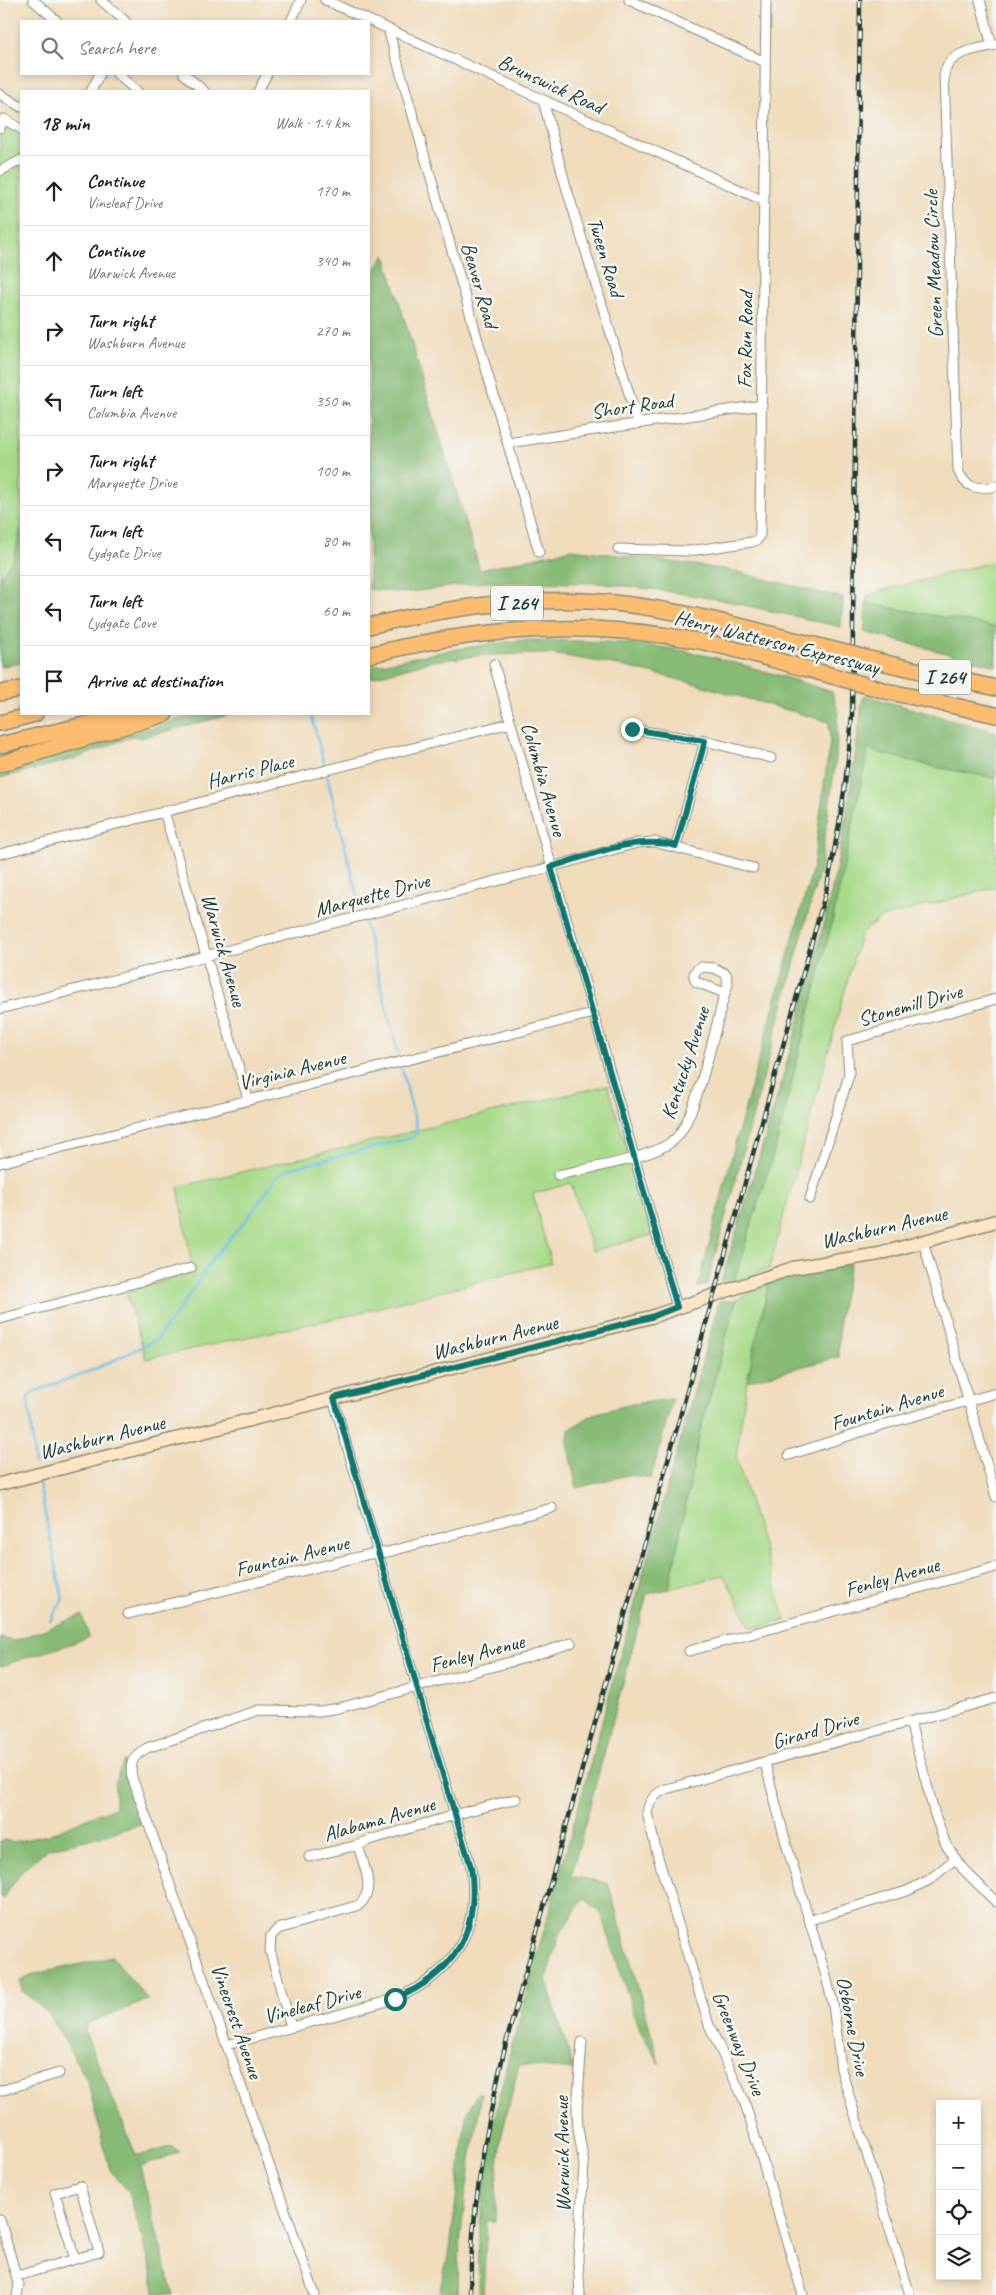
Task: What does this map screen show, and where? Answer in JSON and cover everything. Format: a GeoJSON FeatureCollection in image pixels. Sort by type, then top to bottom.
{"type":"FeatureCollection","features":[{"type":"Feature","properties":{"kind":"highway","name":"Henry Watterson Expressway"},"geometry":{"type":"LineString","coordinates":[[370,626],[436,612],[488,605],[531,602],[612,603],[721,620],[894,666],[996,687]]}},
{"type":"Feature","properties":{"kind":"highway","name":"Henry Watterson Expressway"},"geometry":{"type":"LineString","coordinates":[[370,655],[425,642],[477,634],[598,629],[694,640],[886,691],[952,705],[996,717]]}},
{"type":"Feature","properties":{"kind":"highway"},"geometry":{"type":"LineString","coordinates":[[0,693],[20,689]]}},
{"type":"Feature","properties":{"kind":"highway"},"geometry":{"type":"LineString","coordinates":[[0,723],[31,715]]}},
{"type":"Feature","properties":{"kind":"highway"},"geometry":{"type":"LineString","coordinates":[[0,745],[126,715]]}},
{"type":"Feature","properties":{"kind":"highway"},"geometry":{"type":"LineString","coordinates":[[0,764],[162,715]]}},
{"type":"Feature","properties":{"kind":"street"},"geometry":{"type":"LineString","coordinates":[[33,0],[56,20]]}},
{"type":"Feature","properties":{"kind":"street"},"geometry":{"type":"LineString","coordinates":[[101,0],[124,20]]}},
{"type":"Feature","properties":{"kind":"street"},"geometry":{"type":"LineString","coordinates":[[291,20],[301,0]]}},
{"type":"Feature","properties":{"kind":"street","name":"Brunswick Road"},"geometry":{"type":"LineString","coordinates":[[325,0],[368,20]]}},
{"type":"Feature","properties":{"kind":"street"},"geometry":{"type":"LineString","coordinates":[[629,0],[765,62]]}},
{"type":"Feature","properties":{"kind":"street","name":"Fox Run Road"},"geometry":{"type":"LineString","coordinates":[[618,549],[689,551],[757,540],[760,535],[766,0]]}},
{"type":"Feature","properties":{"kind":"street"},"geometry":{"type":"LineString","coordinates":[[980,0],[994,45]]}},
{"type":"Feature","properties":{"kind":"street","name":"Brunswick Road"},"geometry":{"type":"LineString","coordinates":[[370,21],[764,200]]}},
{"type":"Feature","properties":{"kind":"street","name":"Beaver Road"},"geometry":{"type":"LineString","coordinates":[[388,29],[539,552]]}},
{"type":"Feature","properties":{"kind":"street","name":"Green Meadow Circle"},"geometry":{"type":"LineString","coordinates":[[994,45],[954,57],[947,65],[944,74],[958,470],[965,482],[974,488],[984,489],[996,486]]}},
{"type":"Feature","properties":{"kind":"street"},"geometry":{"type":"LineString","coordinates":[[92,90],[99,75]]}},
{"type":"Feature","properties":{"kind":"street"},"geometry":{"type":"LineString","coordinates":[[118,75],[136,90]]}},
{"type":"Feature","properties":{"kind":"street"},"geometry":{"type":"LineString","coordinates":[[185,75],[203,90]]}},
{"type":"Feature","properties":{"kind":"street"},"geometry":{"type":"LineString","coordinates":[[258,90],[266,75]]}},
{"type":"Feature","properties":{"kind":"street"},"geometry":{"type":"LineString","coordinates":[[0,94],[20,106]]}},
{"type":"Feature","properties":{"kind":"street","name":"Tween Road"},"geometry":{"type":"LineString","coordinates":[[543,100],[565,183],[638,423]]}},
{"type":"Feature","properties":{"kind":"street"},"geometry":{"type":"LineString","coordinates":[[0,128],[4,119],[20,128]]}},
{"type":"Feature","properties":{"kind":"street"},"geometry":{"type":"LineString","coordinates":[[0,170],[20,160]]}},
{"type":"Feature","properties":{"kind":"street","name":"Short Road"},"geometry":{"type":"LineString","coordinates":[[508,443],[762,405]]}},
{"type":"Feature","properties":{"kind":"street","name":"Columbia Avenue"},"geometry":{"type":"LineString","coordinates":[[494,664],[677,1307]]}},
{"type":"Feature","properties":{"kind":"street","name":"Harris Place"},"geometry":{"type":"LineString","coordinates":[[0,854],[510,723]]}},
{"type":"Feature","properties":{"kind":"street"},"geometry":{"type":"LineString","coordinates":[[632,729],[705,741],[771,758]]}},
{"type":"Feature","properties":{"kind":"street"},"geometry":{"type":"LineString","coordinates":[[676,846],[705,741]]}},
{"type":"Feature","properties":{"kind":"street","name":"Warwick Avenue"},"geometry":{"type":"LineString","coordinates":[[164,811],[248,1099]]}},
{"type":"Feature","properties":{"kind":"street","name":"Marquette Drive"},"geometry":{"type":"LineString","coordinates":[[0,1009],[551,867],[637,843],[654,842],[676,846],[753,868]]}},
{"type":"Feature","properties":{"kind":"street","name":"Kentucky Avenue"},"geometry":{"type":"LineString","coordinates":[[558,1175],[634,1157],[667,1145],[683,1130],[695,1101],[725,993]]}},
{"type":"Feature","properties":{"kind":"street","name":"Stonemill Drive"},"geometry":{"type":"LineString","coordinates":[[810,1199],[849,1075],[847,1041],[996,999]]}},
{"type":"Feature","properties":{"kind":"street","name":"Virginia Avenue"},"geometry":{"type":"LineString","coordinates":[[0,1163],[593,1013]]}},
{"type":"Feature","properties":{"kind":"street","name":"Washburn Avenue"},"geometry":{"type":"LineString","coordinates":[[0,1484],[651,1317],[786,1270],[879,1254],[996,1221]]}},
{"type":"Feature","properties":{"kind":"street"},"geometry":{"type":"LineString","coordinates":[[923,1241],[996,1497]]}},
{"type":"Feature","properties":{"kind":"street"},"geometry":{"type":"LineString","coordinates":[[0,1319],[191,1268]]}},
{"type":"Feature","properties":{"kind":"street","name":"Fountain Avenue"},"geometry":{"type":"LineString","coordinates":[[789,1455],[969,1400],[996,1394]]}},
{"type":"Feature","properties":{"kind":"street"},"geometry":{"type":"LineString","coordinates":[[334,1398],[456,1815]]}},
{"type":"Feature","properties":{"kind":"street","name":"Fountain Avenue"},"geometry":{"type":"LineString","coordinates":[[128,1614],[378,1552],[388,1552],[552,1508]]}},
{"type":"Feature","properties":{"kind":"street","name":"Fenley Avenue"},"geometry":{"type":"LineString","coordinates":[[689,1651],[996,1567]]}},
{"type":"Feature","properties":{"kind":"street","name":"Fenley Avenue"},"geometry":{"type":"LineString","coordinates":[[134,1758],[138,1753],[147,1748],[259,1710],[329,1710],[525,1658],[571,1643]]}},
{"type":"Feature","properties":{"kind":"street","name":"Girard Drive"},"geometry":{"type":"LineString","coordinates":[[649,1804],[658,1792],[666,1789],[996,1698]]}},
{"type":"Feature","properties":{"kind":"street"},"geometry":{"type":"LineString","coordinates":[[910,1722],[940,1830],[955,1859],[996,1902]]}},
{"type":"Feature","properties":{"kind":"street","name":"Vinecrest Avenue"},"geometry":{"type":"LineString","coordinates":[[134,1758],[131,1770],[132,1777],[315,2295]]}},
{"type":"Feature","properties":{"kind":"street","name":"Osborne Drive"},"geometry":{"type":"LineString","coordinates":[[765,1763],[786,1843],[833,2004],[841,2069],[910,2295]]}},
{"type":"Feature","properties":{"kind":"street","name":"Alabama Avenue"},"geometry":{"type":"LineString","coordinates":[[309,1857],[358,1846],[370,1840],[516,1799]]}},
{"type":"Feature","properties":{"kind":"street","name":"Greenway Drive"},"geometry":{"type":"LineString","coordinates":[[649,1804],[647,1813],[659,1861],[709,2025],[744,2100],[803,2295]]}},
{"type":"Feature","properties":{"kind":"street","name":"Vineleaf Drive"},"geometry":{"type":"LineString","coordinates":[[227,2045],[395,1999],[432,1980],[452,1958],[468,1927],[473,1908],[474,1887],[471,1867],[456,1815]]}},
{"type":"Feature","properties":{"kind":"street"},"geometry":{"type":"LineString","coordinates":[[291,2027],[270,1950],[271,1936],[278,1929],[359,1905],[364,1901],[368,1890],[368,1883],[358,1846]]}},
{"type":"Feature","properties":{"kind":"street"},"geometry":{"type":"LineString","coordinates":[[810,1920],[906,1891],[929,1880],[955,1859]]}},
{"type":"Feature","properties":{"kind":"street","name":"Warwick Avenue"},"geometry":{"type":"LineString","coordinates":[[580,2295],[578,2259],[584,2165],[577,2110],[582,2042]]}},
{"type":"Feature","properties":{"kind":"street"},"geometry":{"type":"LineString","coordinates":[[0,2091],[59,2073]]}},
{"type":"Feature","properties":{"kind":"street"},"geometry":{"type":"LineString","coordinates":[[17,2276],[99,2252],[80,2186],[55,2193],[75,2259]]}},
{"type":"Feature","properties":{"kind":"street"},"geometry":{"type":"LineString","coordinates":[[0,2220],[17,2276],[19,2286],[17,2295]]}},
{"type":"Feature","properties":{"kind":"green space"},"geometry":{"type":"Polygon","coordinates":[[[0,116],[20,128],[20,659],[0,663],[0,116]]]}},
{"type":"Feature","properties":{"kind":"green space"},"geometry":{"type":"Polygon","coordinates":[[[385,255],[480,570],[572,549],[724,569],[843,598],[841,627],[722,600],[652,589],[596,583],[485,582],[404,593],[370,589],[370,277],[385,255]]]}},
{"type":"Feature","properties":{"kind":"green space"},"geometry":{"type":"Polygon","coordinates":[[[20,533],[20,663],[0,667],[0,577],[14,558],[20,533]]]}},
{"type":"Feature","properties":{"kind":"green space"},"geometry":{"type":"Polygon","coordinates":[[[996,561],[996,627],[866,603],[869,594],[996,561]]]}},
{"type":"Feature","properties":{"kind":"green space"},"geometry":{"type":"Polygon","coordinates":[[[866,603],[996,627],[996,666],[864,632],[866,603]]]}},
{"type":"Feature","properties":{"kind":"green space"},"geometry":{"type":"Polygon","coordinates":[[[522,640],[595,641],[667,648],[709,656],[832,692],[838,711],[836,759],[820,869],[707,1285],[698,1287],[735,1144],[813,867],[830,741],[829,722],[689,682],[613,664],[551,654],[485,655],[432,661],[370,678],[370,667],[483,645],[522,640]]]}},
{"type":"Feature","properties":{"kind":"green space"},"geometry":{"type":"Polygon","coordinates":[[[863,695],[996,732],[996,778],[935,767],[868,750],[833,918],[775,1148],[734,1281],[720,1285],[790,1052],[827,911],[839,858],[848,804],[863,695]]]}},
{"type":"Feature","properties":{"kind":"green space"},"geometry":{"type":"Polygon","coordinates":[[[194,715],[228,715],[141,738],[133,736],[78,758],[0,778],[0,772],[194,715]]]}},
{"type":"Feature","properties":{"kind":"green space"},"geometry":{"type":"Polygon","coordinates":[[[868,749],[935,767],[996,778],[996,887],[880,918],[860,935],[769,1269],[734,1281],[775,1148],[833,918],[868,749]]]}},
{"type":"Feature","properties":{"kind":"green space"},"geometry":{"type":"Polygon","coordinates":[[[608,1085],[652,1235],[592,1251],[571,1183],[533,1194],[551,1263],[342,1317],[146,1359],[126,1292],[193,1272],[178,1187],[608,1085]]]}},
{"type":"Feature","properties":{"kind":"green space"},"geometry":{"type":"Polygon","coordinates":[[[850,1264],[839,1319],[839,1357],[747,1381],[769,1283],[821,1268],[850,1264]]]}},
{"type":"Feature","properties":{"kind":"green space"},"geometry":{"type":"Polygon","coordinates":[[[769,1283],[747,1381],[736,1457],[786,1621],[751,1628],[724,1575],[669,1589],[700,1432],[736,1300],[769,1283]]]}},
{"type":"Feature","properties":{"kind":"green space"},"geometry":{"type":"Polygon","coordinates":[[[736,1300],[700,1432],[669,1589],[647,1594],[571,1876],[608,1883],[660,2064],[638,2027],[602,1915],[584,1897],[559,1935],[546,1979],[574,2070],[519,2065],[501,2138],[497,2172],[495,2221],[487,2221],[483,2295],[478,2295],[479,2234],[490,2140],[506,2067],[719,1301],[736,1300]]]}},
{"type":"Feature","properties":{"kind":"green space"},"geometry":{"type":"Polygon","coordinates":[[[673,1399],[651,1478],[627,1475],[577,1488],[567,1444],[569,1430],[593,1414],[632,1404],[673,1399]]]}},
{"type":"Feature","properties":{"kind":"green space"},"geometry":{"type":"Polygon","coordinates":[[[82,1615],[89,1637],[0,1667],[0,1638],[14,1641],[82,1615]]]}},
{"type":"Feature","properties":{"kind":"green space"},"geometry":{"type":"Polygon","coordinates":[[[124,1760],[127,1781],[141,1824],[98,1837],[47,1849],[22,1871],[3,1899],[0,1897],[0,1841],[12,1842],[48,1835],[115,1808],[115,1781],[124,1760]]]}},
{"type":"Feature","properties":{"kind":"green space"},"geometry":{"type":"Polygon","coordinates":[[[112,1957],[148,2000],[88,2023],[85,2032],[136,2155],[172,2146],[180,2152],[140,2167],[173,2295],[156,2295],[129,2192],[110,2170],[87,2080],[49,2014],[22,1991],[20,1981],[35,1974],[112,1957]]]}},
{"type":"Feature","properties":{"kind":"green space"},"geometry":{"type":"Polygon","coordinates":[[[482,2093],[460,2244],[458,2295],[441,2295],[440,2288],[450,2249],[466,2116],[477,2094],[482,2093]]]}},
{"type":"Feature","properties":{"kind":"waterway"},"geometry":{"type":"LineString","coordinates":[[370,474],[375,481]]}},
{"type":"Feature","properties":{"kind":"waterway"},"geometry":{"type":"LineString","coordinates":[[311,715],[324,764]]}},
{"type":"Feature","properties":{"kind":"waterway"},"geometry":{"type":"LineString","coordinates":[[327,776],[360,906]]}},
{"type":"Feature","properties":{"kind":"waterway"},"geometry":{"type":"LineString","coordinates":[[365,924],[398,1052]]}},
{"type":"Feature","properties":{"kind":"waterway"},"geometry":{"type":"LineString","coordinates":[[35,1464],[28,1398],[31,1393],[95,1369],[156,1340],[182,1306],[213,1258],[247,1219],[278,1175],[288,1169],[411,1138],[416,1134],[417,1128],[401,1066]]}},
{"type":"Feature","properties":{"kind":"waterway"},"geometry":{"type":"LineString","coordinates":[[38,1480],[63,1599],[50,1621]]}},
{"type":"Feature","properties":{"kind":"railway"},"geometry":{"type":"LineString","coordinates":[[470,2295],[473,2231],[481,2168],[506,2043],[826,891],[839,825],[852,714],[860,0]]}},
{"type":"Feature","properties":{"kind":"route"},"geometry":{"type":"LineString","coordinates":[[395,1999],[432,1980],[452,1958],[466,1934],[473,1908],[474,1887],[471,1867],[430,1732],[334,1398],[651,1317],[677,1307],[551,867],[637,843],[654,842],[676,846],[705,741],[632,729]]}}]}
